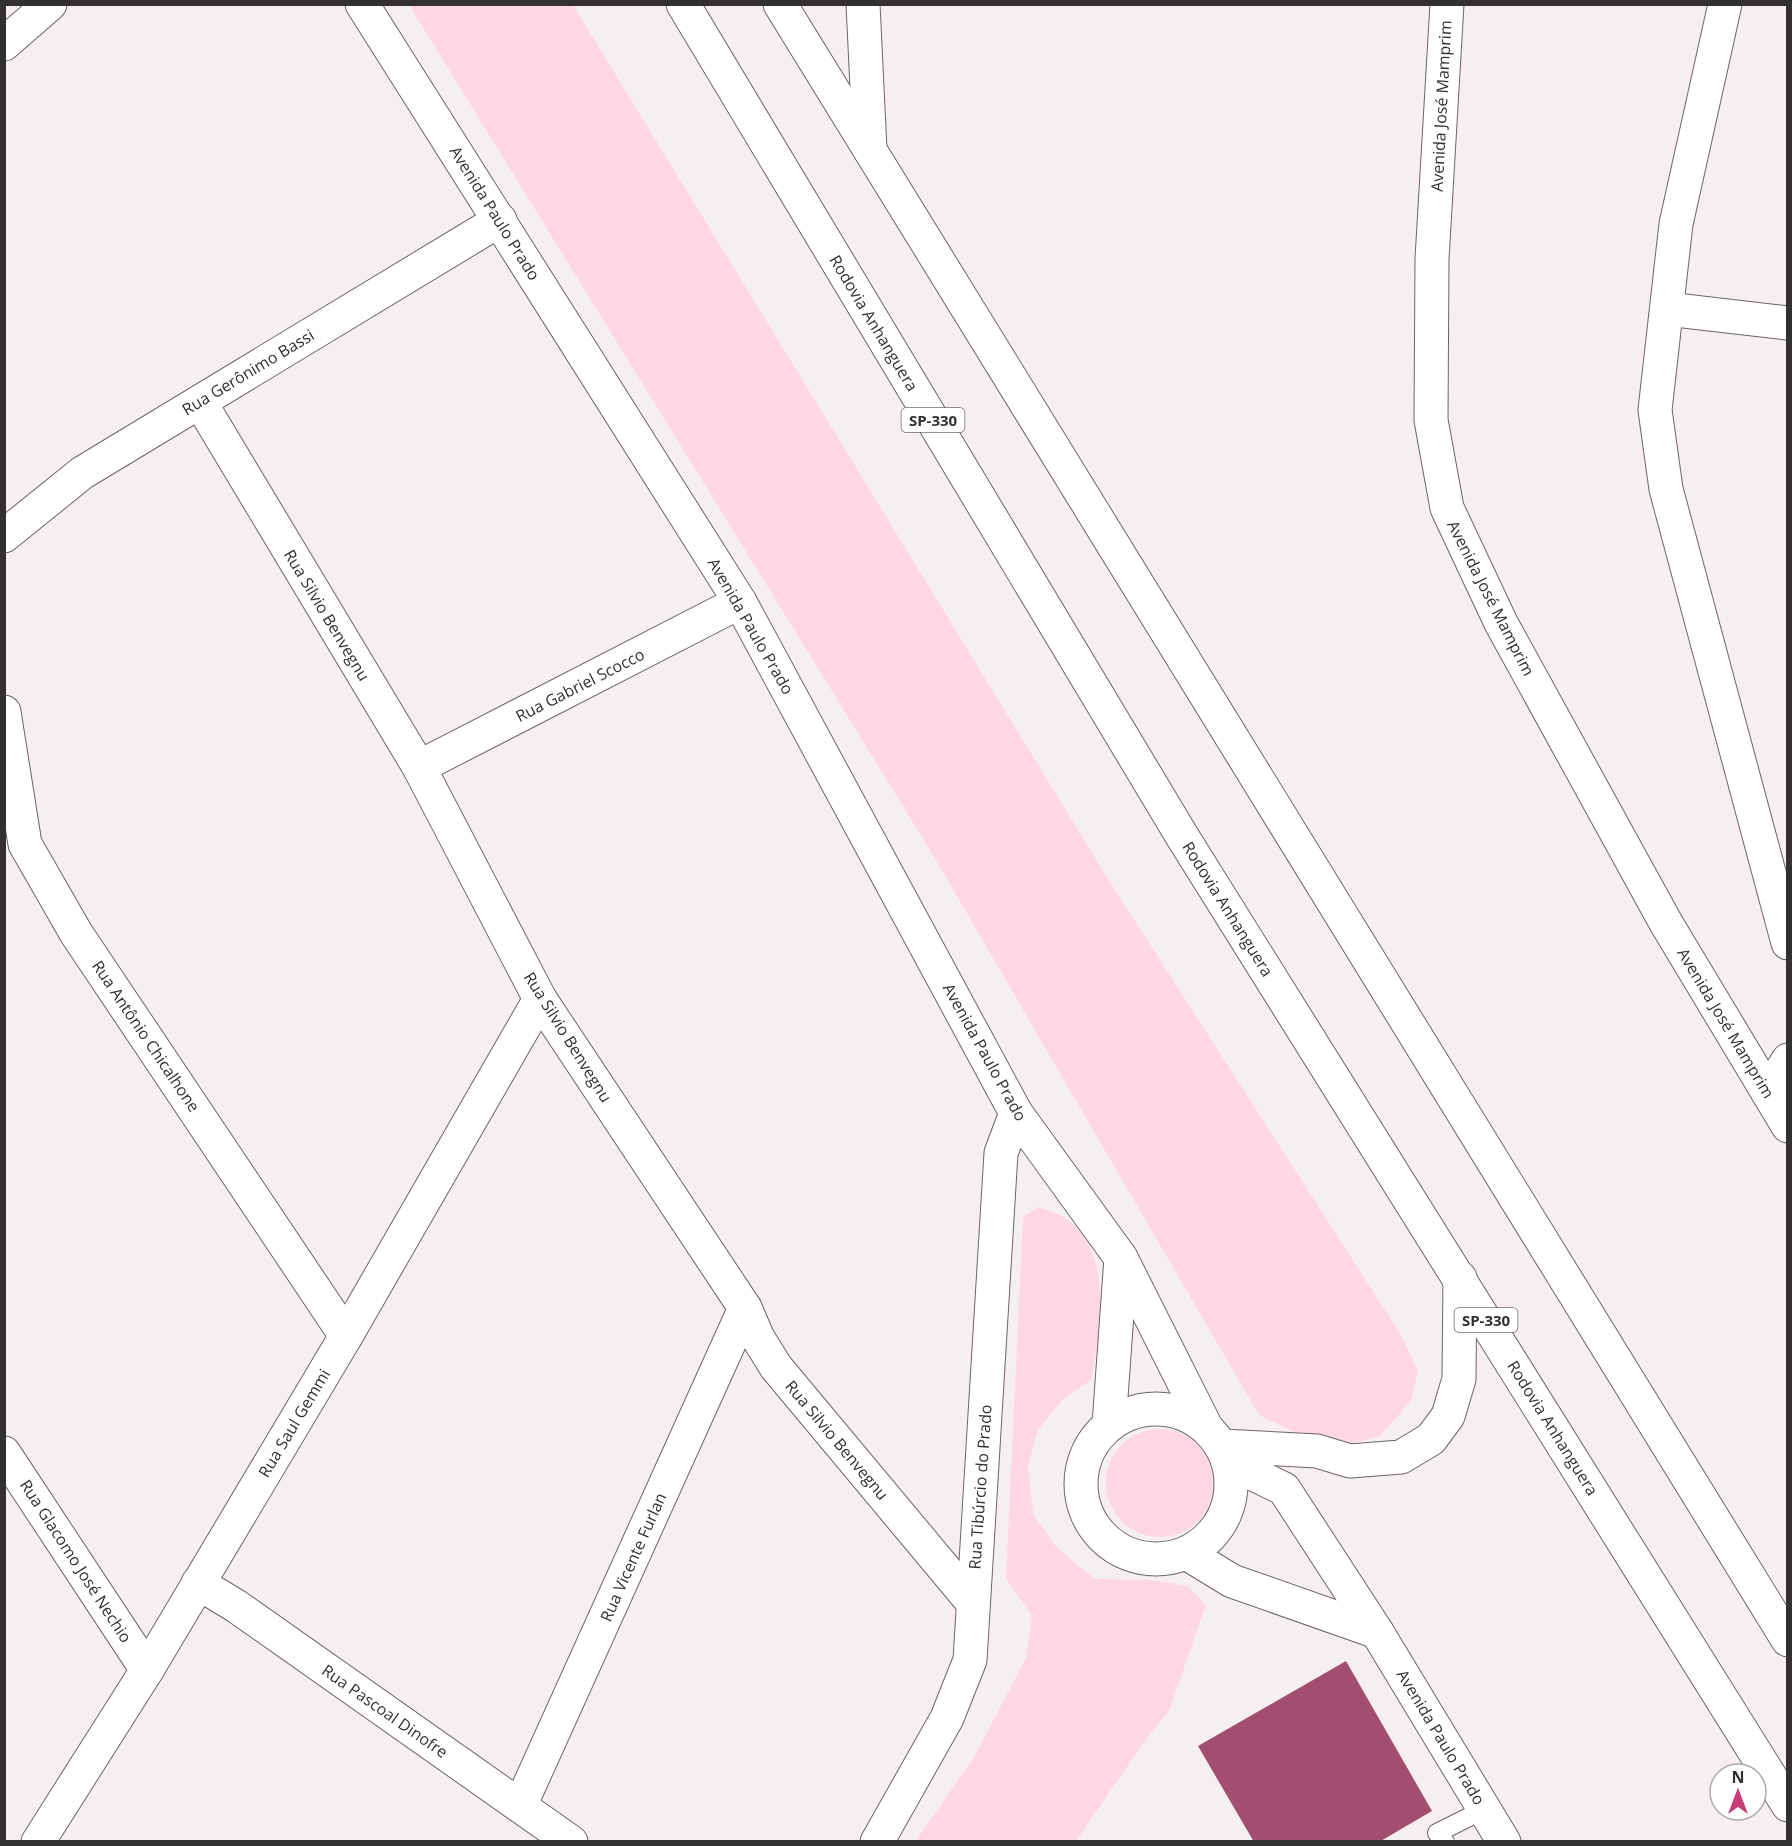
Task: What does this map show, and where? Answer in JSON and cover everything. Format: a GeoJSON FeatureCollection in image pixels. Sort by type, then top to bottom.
{"type":"FeatureCollection","features":[{"type":"Feature","properties":{"kind":"main road"},"geometry":{"type":"LineString","coordinates":[[4,44],[50,4]]}},
{"type":"Feature","properties":{"kind":"main road","name":"Avenida Paulo Prado"},"geometry":{"type":"LineString","coordinates":[[363,4],[741,602],[1016,1113],[1121,1258],[1219,1445],[1284,1489],[1377,1632],[1504,1842]]}},
{"type":"Feature","properties":{"kind":"main road","name":"Rodovia Anhanguera"},"geometry":{"type":"LineString","coordinates":[[683,4],[1182,836],[1788,1805]]}},
{"type":"Feature","properties":{"kind":"main road"},"geometry":{"type":"LineString","coordinates":[[780,4],[870,155],[1788,1640]]}},
{"type":"Feature","properties":{"kind":"main road"},"geometry":{"type":"LineString","coordinates":[[863,4],[870,155]]}},
{"type":"Feature","properties":{"kind":"main road","name":"Avenida José Mamprim"},"geometry":{"type":"LineString","coordinates":[[1447,4],[1432,259],[1431,420],[1447,508],[1501,622],[1660,913],[1788,1126]]}},
{"type":"Feature","properties":{"kind":"main road"},"geometry":{"type":"LineString","coordinates":[[1725,4],[1680,203],[1655,410],[1666,489],[1788,943]]}},
{"type":"Feature","properties":{"kind":"main road","name":"Rua Gerônimo Bassi"},"geometry":{"type":"LineString","coordinates":[[4,536],[82,473],[500,220]]}},
{"type":"Feature","properties":{"kind":"main road"},"geometry":{"type":"LineString","coordinates":[[1667,309],[1787,323]]}},
{"type":"Feature","properties":{"kind":"main road","name":"Rua Silvio Benvegnu"},"geometry":{"type":"LineString","coordinates":[[200,402],[419,767],[540,999],[745,1308],[758,1338],[776,1367],[973,1603]]}},
{"type":"Feature","properties":{"kind":"main road","name":"Rua Gabriel Scocco"},"geometry":{"type":"LineString","coordinates":[[419,767],[741,602]]}},
{"type":"Feature","properties":{"kind":"main road","name":"Rua Antônio Chicalhone"},"geometry":{"type":"LineString","coordinates":[[4,712],[25,844],[76,933],[346,1336]]}},
{"type":"Feature","properties":{"kind":"main road","name":"Rua Saul Gemmi"},"geometry":{"type":"LineString","coordinates":[[38,1842],[147,1670],[346,1336],[540,999]]}},
{"type":"Feature","properties":{"kind":"main road"},"geometry":{"type":"LineString","coordinates":[[1768,1093],[1788,1060]]}},
{"type":"Feature","properties":{"kind":"main road","name":"Rua Tibúrcio do Prado"},"geometry":{"type":"LineString","coordinates":[[877,1842],[947,1718],[970,1660],[1001,1153],[1016,1113]]}},
{"type":"Feature","properties":{"kind":"main road"},"geometry":{"type":"LineString","coordinates":[[1109,1425],[1121,1258]]}},
{"type":"Feature","properties":{"kind":"main road"},"geometry":{"type":"LineString","coordinates":[[1219,1445],[1317,1451],[1350,1461],[1401,1457],[1431,1439],[1448,1416],[1459,1379],[1460,1278]]}},
{"type":"Feature","properties":{"kind":"main road","name":"Rua Vicente Furlan"},"geometry":{"type":"LineString","coordinates":[[520,1806],[745,1308]]}},
{"type":"Feature","properties":{"kind":"main road"},"geometry":{"type":"LineString","coordinates":[[1158,1408],[1184,1413],[1219,1445],[1232,1489],[1225,1516],[1210,1538],[1186,1553],[1166,1559],[1144,1559],[1123,1552],[1105,1540],[1091,1523],[1083,1503],[1080,1481],[1084,1460],[1094,1441],[1109,1425],[1132,1412],[1158,1408]]}},
{"type":"Feature","properties":{"kind":"main road","name":"Rua Glacomo José Nechio"},"geometry":{"type":"LineString","coordinates":[[4,1453],[147,1670]]}},
{"type":"Feature","properties":{"kind":"main road"},"geometry":{"type":"LineString","coordinates":[[1186,1553],[1232,1581],[1377,1632]]}},
{"type":"Feature","properties":{"kind":"main road","name":"Rua Pascoal Dinofre"},"geometry":{"type":"LineString","coordinates":[[198,1583],[236,1606],[571,1842]]}},
{"type":"Feature","properties":{"kind":"lane"},"geometry":{"type":"LineString","coordinates":[[1441,1837],[1485,1809]]}},
{"type":"Feature","properties":{"kind":"shaded area"},"geometry":{"type":"Polygon","coordinates":[[[409,5],[573,5],[1108,879],[1401,1335],[1418,1371],[1411,1401],[1380,1436],[1352,1443],[1320,1444],[1259,1415],[930,850],[409,5]]]}},
{"type":"Feature","properties":{"kind":"shaded area"},"geometry":{"type":"Polygon","coordinates":[[[1038,1207],[1060,1215],[1078,1229],[1089,1246],[1097,1267],[1100,1314],[1091,1380],[1063,1399],[1038,1430],[1028,1465],[1033,1514],[1056,1547],[1095,1579],[1151,1580],[1188,1586],[1206,1605],[1169,1711],[1144,1742],[1076,1841],[915,1842],[974,1757],[1026,1658],[1032,1616],[1006,1579],[1023,1217],[1038,1207]]]}},
{"type":"Feature","properties":{"kind":"shaded area"},"geometry":{"type":"Polygon","coordinates":[[[1160,1429],[1181,1433],[1198,1445],[1210,1462],[1214,1483],[1210,1504],[1198,1521],[1181,1533],[1160,1537],[1139,1533],[1122,1521],[1110,1504],[1106,1483],[1110,1462],[1122,1445],[1139,1433],[1160,1429]]]}},
{"type":"Feature","properties":{"kind":"building"},"geometry":{"type":"Polygon","coordinates":[[[1346,1661],[1432,1811],[1379,1842],[1254,1842],[1198,1746],[1346,1661]]]}}]}
